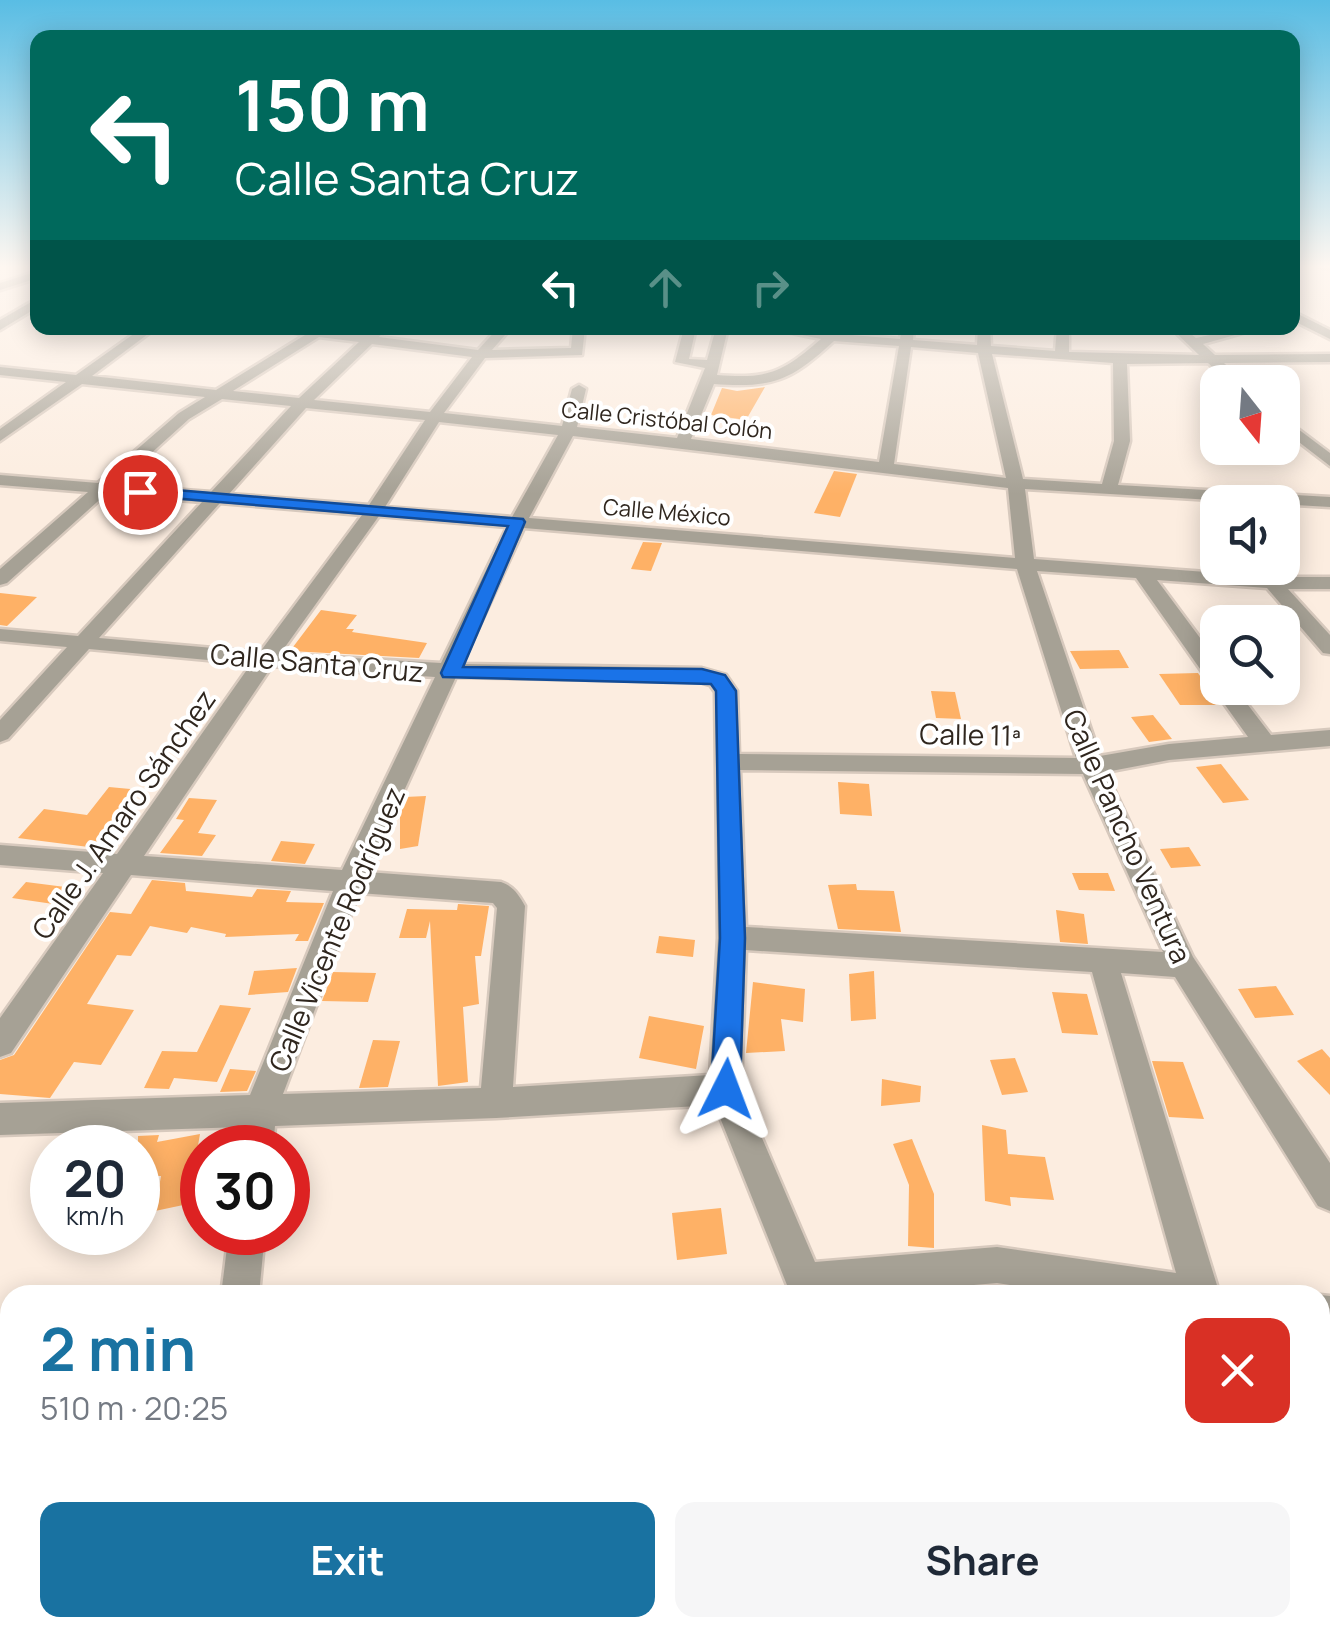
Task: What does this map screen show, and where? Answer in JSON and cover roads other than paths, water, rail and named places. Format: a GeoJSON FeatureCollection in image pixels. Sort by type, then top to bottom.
{"type":"FeatureCollection","features":[{"type":"Feature","properties":{"kind":"street"},"geometry":{"type":"LineString","coordinates":[[0,436],[132,341]]}},
{"type":"Feature","properties":{"kind":"street"},"geometry":{"type":"LineString","coordinates":[[0,579],[157,438],[218,392],[302,341]]}},
{"type":"Feature","properties":{"kind":"street","name":"Calle J. Amaro Sánchez"},"geometry":{"type":"LineString","coordinates":[[0,1043],[374,511],[434,418],[492,341]]}},
{"type":"Feature","properties":{"kind":"street"},"geometry":{"type":"LineString","coordinates":[[0,734],[303,402],[366,342],[479,354],[577,352],[578,341]]}},
{"type":"Feature","properties":{"kind":"street"},"geometry":{"type":"LineString","coordinates":[[687,341],[682,363],[753,382],[785,377],[825,341]]}},
{"type":"Feature","properties":{"kind":"street"},"geometry":{"type":"LineString","coordinates":[[682,444],[711,372],[719,341]]}},
{"type":"Feature","properties":{"kind":"street"},"geometry":{"type":"LineString","coordinates":[[886,466],[907,341]]}},
{"type":"Feature","properties":{"kind":"street"},"geometry":{"type":"LineString","coordinates":[[945,341],[1120,360],[1330,358]]}},
{"type":"Feature","properties":{"kind":"street","name":"Calle Pancho Ventura"},"geometry":{"type":"LineString","coordinates":[[984,341],[1016,484],[1025,564],[1091,766],[1183,965],[1329,1188]]}},
{"type":"Feature","properties":{"kind":"street"},"geometry":{"type":"LineString","coordinates":[[1062,341],[1062,354]]}},
{"type":"Feature","properties":{"kind":"street"},"geometry":{"type":"LineString","coordinates":[[1194,343],[1200,341]]}},
{"type":"Feature","properties":{"kind":"street"},"geometry":{"type":"LineString","coordinates":[[1194,343],[1217,365]]}},
{"type":"Feature","properties":{"kind":"street"},"geometry":{"type":"LineString","coordinates":[[1109,488],[1122,440],[1120,360]]}},
{"type":"Feature","properties":{"kind":"street","name":"Calle Cristóbal Colón"},"geometry":{"type":"LineString","coordinates":[[0,371],[886,466],[1016,484],[1330,502]]}},
{"type":"Feature","properties":{"kind":"street","name":"Calle Vicente Rodríguez"},"geometry":{"type":"LineString","coordinates":[[259,1125],[260,1112],[350,881],[518,522],[568,432],[579,389]]}},
{"type":"Feature","properties":{"kind":"street"},"geometry":{"type":"LineString","coordinates":[[1300,434],[1326,455]]}},
{"type":"Feature","properties":{"kind":"street","name":"Calle México"},"geometry":{"type":"LineString","coordinates":[[0,480],[1200,577]]}},
{"type":"Feature","properties":{"kind":"street"},"geometry":{"type":"LineString","coordinates":[[1142,573],[1200,653]]}},
{"type":"Feature","properties":{"kind":"street","name":"Calle México"},"geometry":{"type":"LineString","coordinates":[[1300,583],[1330,583]]}},
{"type":"Feature","properties":{"kind":"street"},"geometry":{"type":"LineString","coordinates":[[1275,585],[1330,648]]}},
{"type":"Feature","properties":{"kind":"street","name":"Calle Santa Cruz"},"geometry":{"type":"LineString","coordinates":[[0,634],[265,661],[450,673],[702,675],[718,680],[726,691],[732,938],[726,1089],[808,1285]]}},
{"type":"Feature","properties":{"kind":"street"},"geometry":{"type":"LineString","coordinates":[[1237,705],[1264,742]]}},
{"type":"Feature","properties":{"kind":"street","name":"Calle 11ª"},"geometry":{"type":"LineString","coordinates":[[728,762],[1091,766],[1169,752],[1330,738]]}},
{"type":"Feature","properties":{"kind":"street"},"geometry":{"type":"LineString","coordinates":[[0,855],[501,893],[510,906],[496,1103]]}},
{"type":"Feature","properties":{"kind":"street"},"geometry":{"type":"LineString","coordinates":[[732,938],[1183,965]]}},
{"type":"Feature","properties":{"kind":"street"},"geometry":{"type":"LineString","coordinates":[[1103,961],[1197,1285]]}},
{"type":"Feature","properties":{"kind":"street"},"geometry":{"type":"LineString","coordinates":[[0,1119],[496,1103],[726,1089]]}},
{"type":"Feature","properties":{"kind":"street"},"geometry":{"type":"LineString","coordinates":[[241,1285],[244,1255]]}},
{"type":"Feature","properties":{"kind":"street"},"geometry":{"type":"LineString","coordinates":[[834,1285],[997,1265],[1132,1285]]}}]}
